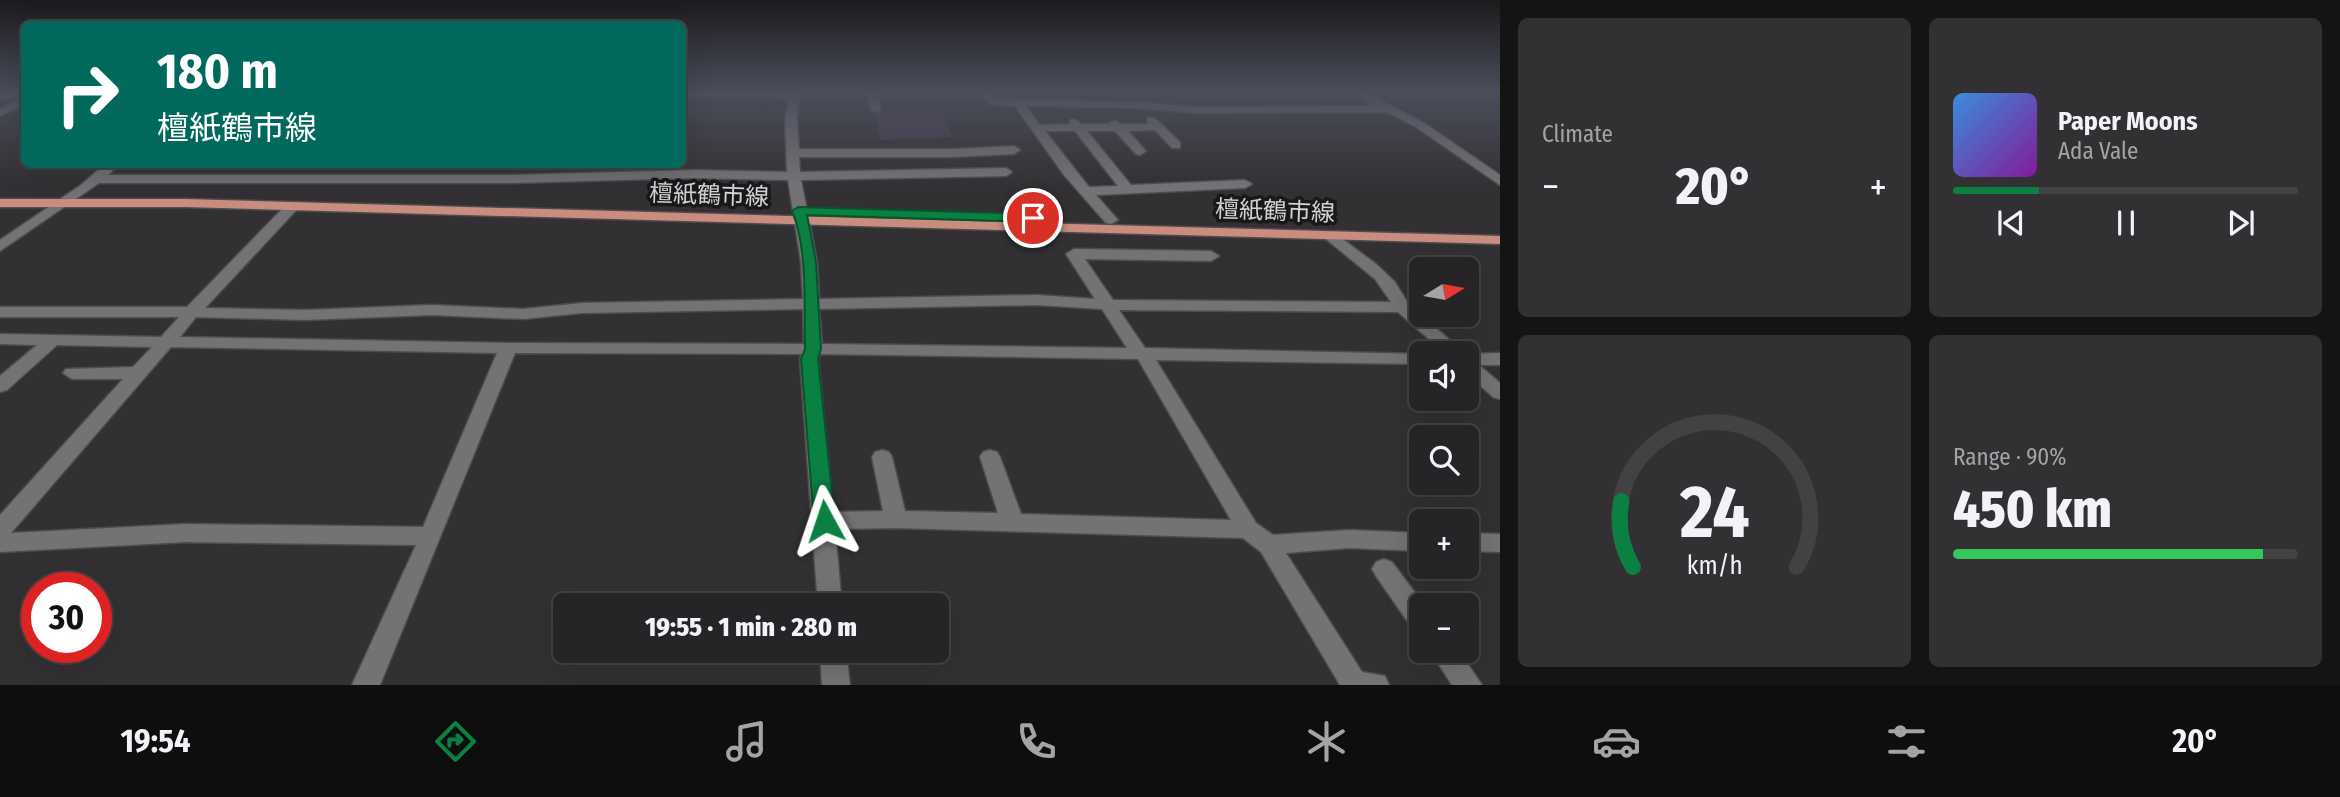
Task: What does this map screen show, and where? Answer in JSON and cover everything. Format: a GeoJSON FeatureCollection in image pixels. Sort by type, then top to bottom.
{"type":"FeatureCollection","features":[{"type":"Feature","properties":{"kind":"main road","name":"檀紙鶴市線"},"geometry":{"type":"LineString","coordinates":[[0,194],[299,197],[1500,240]]}},
{"type":"Feature","properties":{"kind":"main road","name":"檀紙鶴市線"},"geometry":{"type":"LineString","coordinates":[[0,203],[1111,220],[1500,231]]}},
{"type":"Feature","properties":{"kind":"street"},"geometry":{"type":"LineString","coordinates":[[792,123],[794,176],[811,302],[813,349],[809,359],[829,593]]}},
{"type":"Feature","properties":{"kind":"street"},"geometry":{"type":"LineString","coordinates":[[1034,123],[1111,220]]}},
{"type":"Feature","properties":{"kind":"street"},"geometry":{"type":"LineString","coordinates":[[1075,123],[1128,190]]}},
{"type":"Feature","properties":{"kind":"street"},"geometry":{"type":"LineString","coordinates":[[1114,123],[1140,151]]}},
{"type":"Feature","properties":{"kind":"street"},"geometry":{"type":"LineString","coordinates":[[1154,123],[1176,145]]}},
{"type":"Feature","properties":{"kind":"street"},"geometry":{"type":"LineString","coordinates":[[1416,123],[1500,181]]}},
{"type":"Feature","properties":{"kind":"street"},"geometry":{"type":"LineString","coordinates":[[1037,128],[1158,127]]}},
{"type":"Feature","properties":{"kind":"street"},"geometry":{"type":"LineString","coordinates":[[793,153],[838,146],[1014,150]]}},
{"type":"Feature","properties":{"kind":"street"},"geometry":{"type":"LineString","coordinates":[[0,247],[78,194],[108,168]]}},
{"type":"Feature","properties":{"kind":"street"},"geometry":{"type":"LineString","coordinates":[[96,179],[512,179],[694,174],[794,176],[1006,172]]}},
{"type":"Feature","properties":{"kind":"street"},"geometry":{"type":"LineString","coordinates":[[1086,191],[1245,184]]}},
{"type":"Feature","properties":{"kind":"street"},"geometry":{"type":"LineString","coordinates":[[0,530],[193,311],[293,206]]}},
{"type":"Feature","properties":{"kind":"street"},"geometry":{"type":"LineString","coordinates":[[1328,235],[1381,277],[1398,296],[1402,306],[1442,341]]}},
{"type":"Feature","properties":{"kind":"street"},"geometry":{"type":"LineString","coordinates":[[1210,256],[1074,254],[1142,354],[1248,529],[1269,545],[1354,685],[1375,685]]}},
{"type":"Feature","properties":{"kind":"street"},"geometry":{"type":"LineString","coordinates":[[0,312],[193,311],[305,315],[432,310],[523,314],[582,308],[1012,300],[1105,302],[1144,307],[1402,306]]}},
{"type":"Feature","properties":{"kind":"street"},"geometry":{"type":"LineString","coordinates":[[0,339],[509,348],[813,349],[1409,358]]}},
{"type":"Feature","properties":{"kind":"street"},"geometry":{"type":"LineString","coordinates":[[0,386],[54,339]]}},
{"type":"Feature","properties":{"kind":"street"},"geometry":{"type":"LineString","coordinates":[[366,685],[509,348]]}},
{"type":"Feature","properties":{"kind":"street"},"geometry":{"type":"LineString","coordinates":[[1479,360],[1500,359]]}},
{"type":"Feature","properties":{"kind":"street"},"geometry":{"type":"LineString","coordinates":[[72,373],[139,373]]}},
{"type":"Feature","properties":{"kind":"street"},"geometry":{"type":"LineString","coordinates":[[1479,373],[1500,393]]}},
{"type":"Feature","properties":{"kind":"street"},"geometry":{"type":"LineString","coordinates":[[882,457],[896,519]]}},
{"type":"Feature","properties":{"kind":"street"},"geometry":{"type":"LineString","coordinates":[[990,457],[1013,523]]}},
{"type":"Feature","properties":{"kind":"street"},"geometry":{"type":"LineString","coordinates":[[825,521],[896,519],[1248,529]]}},
{"type":"Feature","properties":{"kind":"street"},"geometry":{"type":"LineString","coordinates":[[0,543],[186,533],[431,536]]}},
{"type":"Feature","properties":{"kind":"street"},"geometry":{"type":"LineString","coordinates":[[1269,545],[1349,539],[1409,542]]}},
{"type":"Feature","properties":{"kind":"street"},"geometry":{"type":"LineString","coordinates":[[1479,542],[1500,543]]}},
{"type":"Feature","properties":{"kind":"street"},"geometry":{"type":"LineString","coordinates":[[1384,569],[1409,603]]}},
{"type":"Feature","properties":{"kind":"street"},"geometry":{"type":"LineString","coordinates":[[834,663],[836,685]]}},
{"type":"Feature","properties":{"kind":"street"},"geometry":{"type":"LineString","coordinates":[[1452,663],[1468,685]]}},
{"type":"Feature","properties":{"kind":"shaded area"},"geometry":{"type":"Polygon","coordinates":[[[876,123],[947,123],[953,137],[880,140],[876,123]]]}},
{"type":"Feature","properties":{"kind":"route"},"geometry":{"type":"LineString","coordinates":[[825,521],[809,359],[813,349],[809,262],[803,221],[798,211],[1033,218]]}}]}
